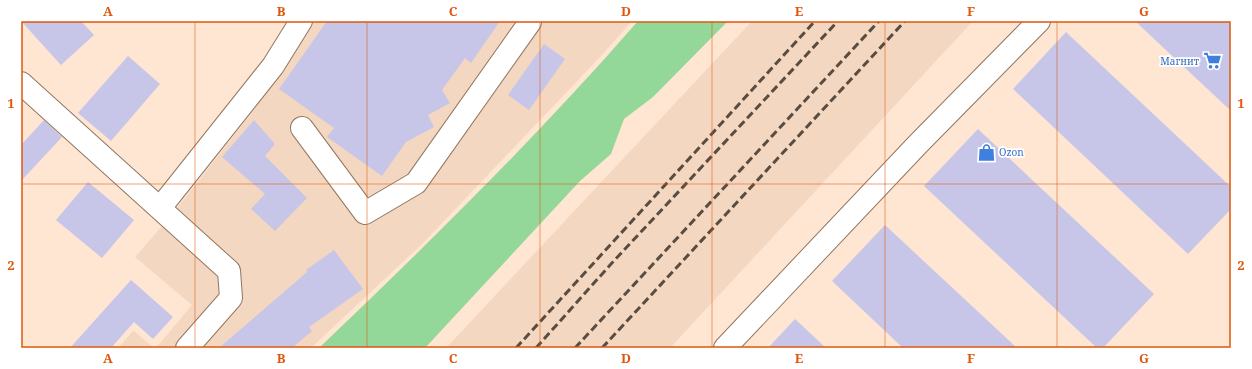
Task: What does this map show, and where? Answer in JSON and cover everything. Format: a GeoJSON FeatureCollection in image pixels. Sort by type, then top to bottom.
{"type":"FeatureCollection","features":[{"type":"Feature","properties":{"kind":"street"},"geometry":{"type":"LineString","coordinates":[[160,208],[273,66],[301,21]]}},
{"type":"Feature","properties":{"kind":"street"},"geometry":{"type":"LineString","coordinates":[[302,128],[365,213],[416,183],[530,22],[528,21]]}},
{"type":"Feature","properties":{"kind":"street"},"geometry":{"type":"LineString","coordinates":[[725,348],[918,144],[1039,21]]}},
{"type":"Feature","properties":{"kind":"street"},"geometry":{"type":"LineString","coordinates":[[21,83],[229,271],[231,298],[187,348]]}},
{"type":"Feature","properties":{"kind":"shaded area"},"geometry":{"type":"Polygon","coordinates":[[[311,21],[632,21],[600,57],[423,243],[311,348],[156,348],[192,305],[135,257],[170,217],[255,109],[311,21]]]}},
{"type":"Feature","properties":{"kind":"shaded area"},"geometry":{"type":"Polygon","coordinates":[[[752,21],[973,21],[670,348],[446,348],[752,21]]]}},
{"type":"Feature","properties":{"kind":"shaded area"},"geometry":{"type":"Polygon","coordinates":[[[134,331],[154,348],[118,348],[134,331]]]}},
{"type":"Feature","properties":{"kind":"green space"},"geometry":{"type":"Polygon","coordinates":[[[638,21],[728,21],[653,97],[624,119],[611,154],[580,181],[425,348],[319,348],[401,269],[522,147],[638,21]]]}},
{"type":"Feature","properties":{"kind":"building"},"geometry":{"type":"Polygon","coordinates":[[[21,21],[81,21],[94,35],[61,65],[21,21]]]}},
{"type":"Feature","properties":{"kind":"building"},"geometry":{"type":"Polygon","coordinates":[[[327,21],[500,21],[471,63],[465,58],[442,90],[450,103],[428,115],[434,127],[406,142],[382,176],[327,137],[334,128],[279,89],[327,21]]]}},
{"type":"Feature","properties":{"kind":"building"},"geometry":{"type":"Polygon","coordinates":[[[1135,21],[1231,21],[1231,111],[1135,21]]]}},
{"type":"Feature","properties":{"kind":"building"},"geometry":{"type":"Polygon","coordinates":[[[1066,32],[1231,187],[1231,209],[1188,254],[1013,89],[1066,32]]]}},
{"type":"Feature","properties":{"kind":"building"},"geometry":{"type":"Polygon","coordinates":[[[544,44],[565,59],[529,110],[508,95],[544,44]]]}},
{"type":"Feature","properties":{"kind":"building"},"geometry":{"type":"Polygon","coordinates":[[[128,56],[160,84],[111,141],[78,113],[128,56]]]}},
{"type":"Feature","properties":{"kind":"building"},"geometry":{"type":"Polygon","coordinates":[[[44,120],[62,137],[21,181],[21,145],[44,120]]]}},
{"type":"Feature","properties":{"kind":"building"},"geometry":{"type":"Polygon","coordinates":[[[254,120],[275,144],[265,156],[307,198],[275,231],[251,209],[265,194],[222,157],[254,120]]]}},
{"type":"Feature","properties":{"kind":"building"},"geometry":{"type":"Polygon","coordinates":[[[978,129],[1154,294],[1103,348],[1097,348],[924,186],[978,129]]]}},
{"type":"Feature","properties":{"kind":"building"},"geometry":{"type":"Polygon","coordinates":[[[88,182],[134,220],[102,258],[56,220],[88,182]]]}},
{"type":"Feature","properties":{"kind":"building"},"geometry":{"type":"Polygon","coordinates":[[[885,225],[1017,348],[903,348],[832,281],[885,225]]]}},
{"type":"Feature","properties":{"kind":"building"},"geometry":{"type":"Polygon","coordinates":[[[334,250],[363,289],[309,327],[312,331],[292,348],[219,348],[307,272],[306,270],[334,250]]]}},
{"type":"Feature","properties":{"kind":"building"},"geometry":{"type":"Polygon","coordinates":[[[131,280],[173,317],[153,339],[134,322],[111,348],[70,348],[131,280]]]}},
{"type":"Feature","properties":{"kind":"building"},"geometry":{"type":"Polygon","coordinates":[[[795,319],[826,348],[768,348],[795,319]]]}},
{"type":"Feature","properties":{"kind":"railway"},"geometry":{"type":"LineString","coordinates":[[516,348],[815,21]]}},
{"type":"Feature","properties":{"kind":"railway"},"geometry":{"type":"LineString","coordinates":[[536,348],[611,264],[838,21]]}},
{"type":"Feature","properties":{"kind":"railway"},"geometry":{"type":"LineString","coordinates":[[575,348],[879,21]]}},
{"type":"Feature","properties":{"kind":"railway"},"geometry":{"type":"LineString","coordinates":[[602,348],[905,21]]}},
{"type":"Feature","properties":{"kind":"place","name":"Магнит"},"geometry":{"type":"Point","coordinates":[1212,61]}},
{"type":"Feature","properties":{"kind":"place","name":"Ozon"},"geometry":{"type":"Point","coordinates":[986,152]}}]}
